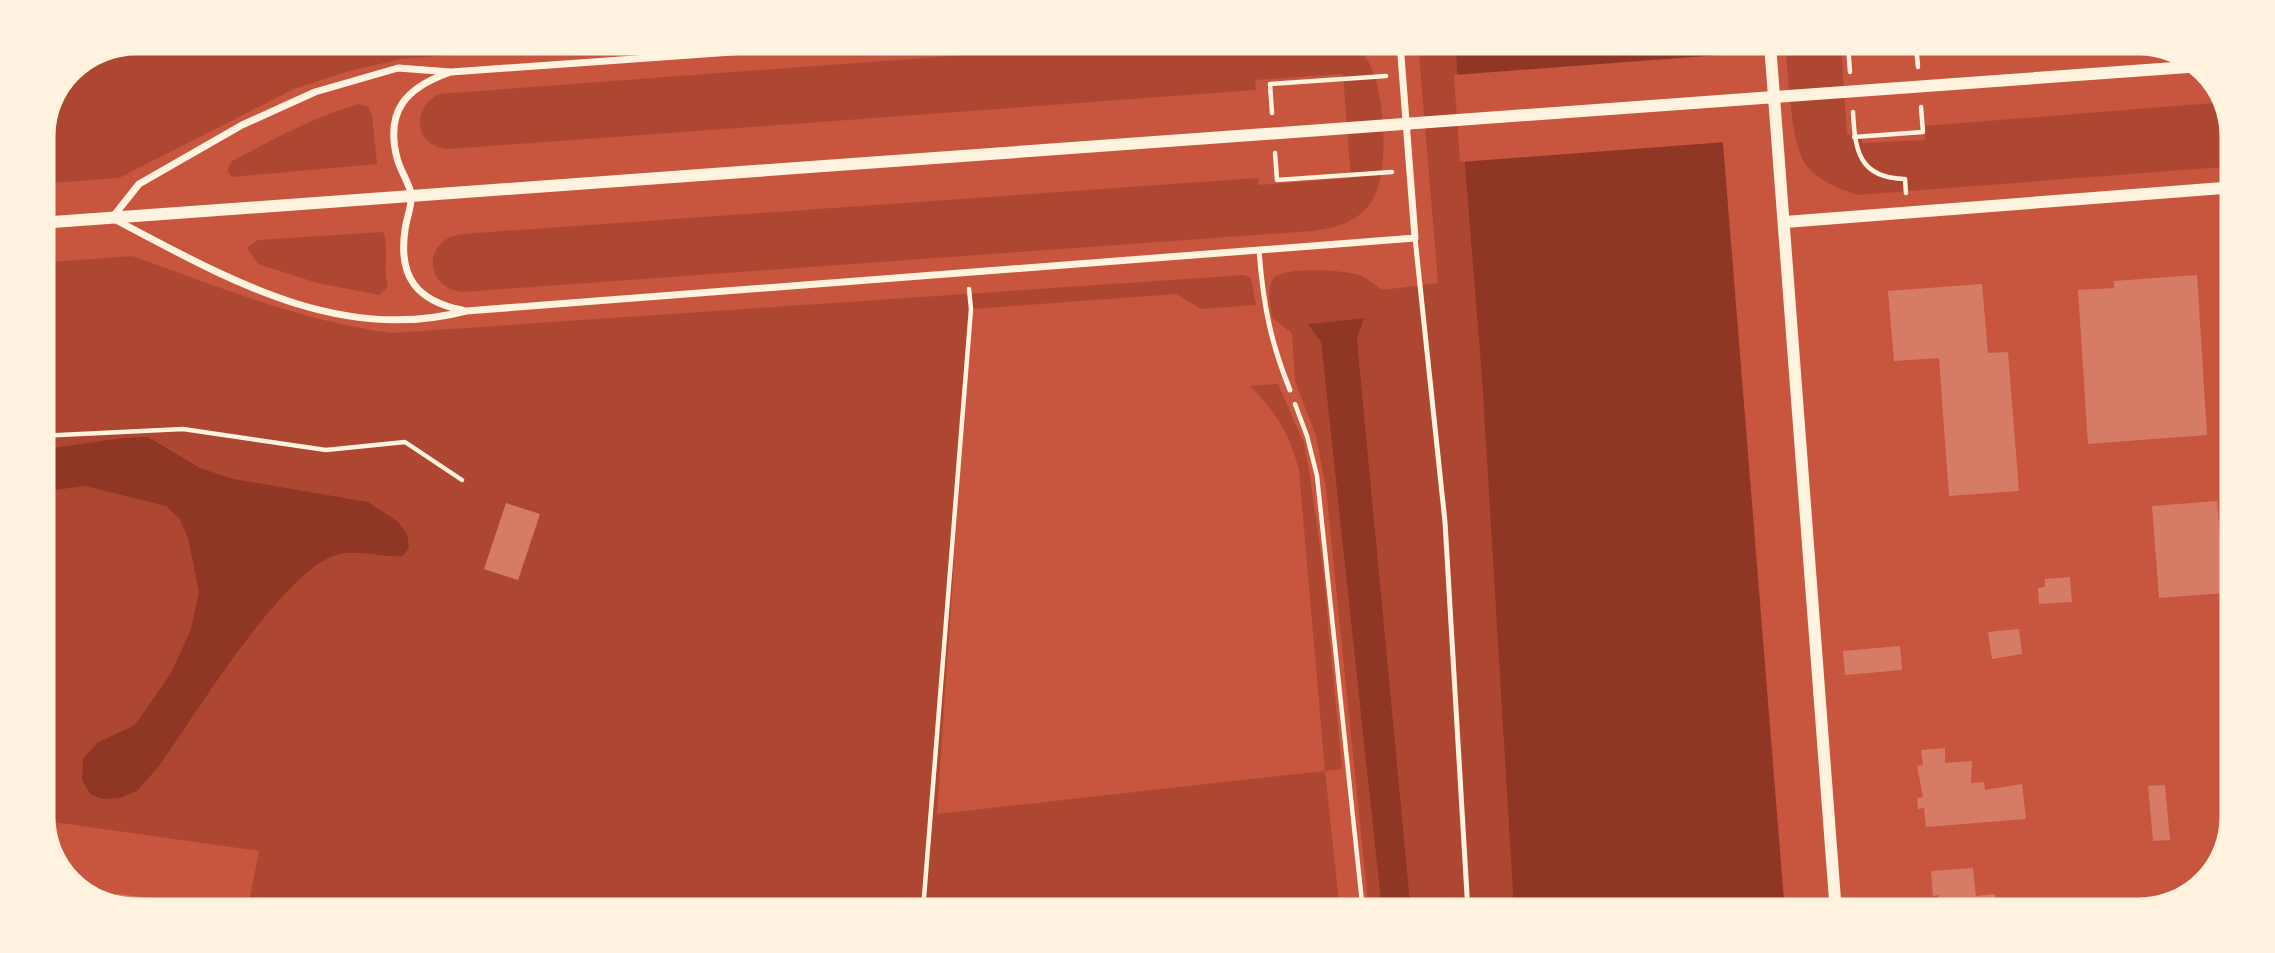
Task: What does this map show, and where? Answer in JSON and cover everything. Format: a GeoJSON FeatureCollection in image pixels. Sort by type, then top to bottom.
{"type":"FeatureCollection","features":[{"type":"Feature","properties":{"kind":"street"},"geometry":{"type":"LineString","coordinates":[[112,218],[139,184],[242,125],[315,92],[398,68],[451,72],[746,51]]}},
{"type":"Feature","properties":{"kind":"street"},"geometry":{"type":"LineString","coordinates":[[112,218],[228,279],[311,308],[374,321],[431,320],[466,311],[968,270],[1415,238],[1401,51]]}},
{"type":"Feature","properties":{"kind":"street"},"geometry":{"type":"LineString","coordinates":[[1771,51],[1835,902]]}},
{"type":"Feature","properties":{"kind":"street"},"geometry":{"type":"LineString","coordinates":[[51,222],[2188,66]]}},
{"type":"Feature","properties":{"kind":"street"},"geometry":{"type":"LineString","coordinates":[[451,72],[425,81],[407,95],[396,115],[393,138],[397,160],[411,195],[404,232],[403,257],[408,276],[422,295],[441,306],[466,311]]}},
{"type":"Feature","properties":{"kind":"street"},"geometry":{"type":"LineString","coordinates":[[1785,222],[2224,188]]}},
{"type":"Feature","properties":{"kind":"lane"},"geometry":{"type":"LineString","coordinates":[[1415,238],[1445,522],[1467,902]]}},
{"type":"Feature","properties":{"kind":"lane"},"geometry":{"type":"LineString","coordinates":[[1259,250],[1263,304],[1273,348],[1290,390]]}},
{"type":"Feature","properties":{"kind":"path"},"geometry":{"type":"LineString","coordinates":[[1276,132],[1270,84],[1402,74]]}},
{"type":"Feature","properties":{"kind":"path"},"geometry":{"type":"LineString","coordinates":[[1908,213],[1905,179],[1878,175],[1865,165],[1854,137],[1923,132]]}},
{"type":"Feature","properties":{"kind":"path"},"geometry":{"type":"LineString","coordinates":[[1278,180],[1410,170]]}},
{"type":"Feature","properties":{"kind":"path"},"geometry":{"type":"LineString","coordinates":[[924,902],[971,309],[968,270]]}},
{"type":"Feature","properties":{"kind":"path"},"geometry":{"type":"LineString","coordinates":[[1290,390],[1307,436],[1317,476],[1362,902]]}},
{"type":"Feature","properties":{"kind":"path"},"geometry":{"type":"LineString","coordinates":[[51,435],[183,429],[326,450],[405,442],[462,480]]}},
{"type":"Feature","properties":{"kind":"shaded area"},"geometry":{"type":"Polygon","coordinates":[[[136,51],[498,51],[401,59],[349,71],[294,89],[119,178],[51,183],[51,130],[60,98],[68,84],[80,72],[103,57],[136,51]]]}},
{"type":"Feature","properties":{"kind":"shaded area"},"geometry":{"type":"Polygon","coordinates":[[[1017,51],[1359,51],[1367,60],[1376,80],[1384,138],[1383,158],[1381,177],[1369,205],[1350,221],[1312,231],[462,292],[440,282],[433,263],[440,244],[462,234],[1258,178],[1259,185],[1351,178],[1343,74],[1255,80],[1256,90],[450,149],[430,143],[420,127],[423,109],[439,94],[1017,51]]]}},
{"type":"Feature","properties":{"kind":"shaded area"},"geometry":{"type":"Polygon","coordinates":[[[1419,51],[1456,51],[1482,379],[1513,902],[1410,902],[1357,338],[1363,318],[1309,324],[1321,342],[1381,902],[1368,902],[1326,489],[1316,436],[1295,381],[1292,333],[1272,318],[1270,303],[1273,279],[1288,272],[1328,271],[1359,275],[1382,290],[1438,283],[1419,51]]]}},
{"type":"Feature","properties":{"kind":"shaded area"},"geometry":{"type":"Polygon","coordinates":[[[1456,51],[1716,51],[1784,902],[1513,902],[1482,379],[1456,51]]]}},
{"type":"Feature","properties":{"kind":"shaded area"},"geometry":{"type":"Polygon","coordinates":[[[1786,51],[1841,51],[1847,135],[1861,134],[1863,143],[1925,140],[1925,126],[2217,103],[2223,119],[2224,167],[1857,195],[1819,178],[1807,167],[1795,136],[1786,51]]]}},
{"type":"Feature","properties":{"kind":"shaded area"},"geometry":{"type":"Polygon","coordinates":[[[359,104],[368,107],[372,115],[377,164],[232,177],[227,171],[232,161],[279,137],[326,115],[359,104]]]}},
{"type":"Feature","properties":{"kind":"shaded area"},"geometry":{"type":"Polygon","coordinates":[[[383,232],[388,286],[380,295],[317,283],[258,264],[247,248],[258,240],[383,232]]]}},
{"type":"Feature","properties":{"kind":"shaded area"},"geometry":{"type":"Polygon","coordinates":[[[132,256],[293,312],[358,328],[392,333],[1244,275],[1251,278],[1256,305],[1201,309],[1176,294],[971,309],[937,814],[1325,771],[1339,902],[249,902],[259,851],[51,822],[51,262],[132,256]]]}},
{"type":"Feature","properties":{"kind":"shaded area"},"geometry":{"type":"Polygon","coordinates":[[[1364,318],[1357,338],[1410,902],[1381,902],[1321,342],[1308,324],[1364,318]]]}},
{"type":"Feature","properties":{"kind":"shaded area"},"geometry":{"type":"Polygon","coordinates":[[[1278,384],[1304,443],[1323,569],[1342,769],[1325,771],[1299,471],[1292,447],[1281,425],[1268,405],[1250,386],[1278,384]]]}},
{"type":"Feature","properties":{"kind":"shaded area"},"geometry":{"type":"Polygon","coordinates":[[[148,437],[200,468],[233,479],[368,502],[397,521],[407,534],[409,548],[403,556],[348,553],[318,564],[268,613],[159,766],[137,791],[120,798],[103,799],[90,794],[82,780],[83,759],[97,743],[135,725],[171,673],[191,629],[199,591],[188,538],[180,519],[166,506],[85,486],[51,490],[51,448],[148,437]]]}},
{"type":"Feature","properties":{"kind":"pier"},"geometry":{"type":"Polygon","coordinates":[[[1720,55],[1726,142],[1460,162],[1454,75],[1720,55]]]}},
{"type":"Feature","properties":{"kind":"building"},"geometry":{"type":"Polygon","coordinates":[[[2197,275],[2207,435],[2088,444],[2078,290],[2114,288],[2114,281],[2197,275]]]}},
{"type":"Feature","properties":{"kind":"building"},"geometry":{"type":"Polygon","coordinates":[[[1982,284],[1988,353],[2008,352],[2019,491],[1949,496],[1939,358],[1894,361],[1888,291],[1982,284]]]}},
{"type":"Feature","properties":{"kind":"building"},"geometry":{"type":"Polygon","coordinates":[[[2217,501],[2220,536],[2224,536],[2224,593],[2159,598],[2152,506],[2217,501]]]}},
{"type":"Feature","properties":{"kind":"building"},"geometry":{"type":"Polygon","coordinates":[[[506,503],[540,514],[518,580],[484,569],[506,503]]]}},
{"type":"Feature","properties":{"kind":"building"},"geometry":{"type":"Polygon","coordinates":[[[2070,577],[2072,602],[2039,604],[2038,588],[2045,587],[2045,579],[2070,577]]]}},
{"type":"Feature","properties":{"kind":"building"},"geometry":{"type":"Polygon","coordinates":[[[2019,629],[2022,654],[1992,659],[1988,632],[2019,629]]]}},
{"type":"Feature","properties":{"kind":"building"},"geometry":{"type":"Polygon","coordinates":[[[1900,646],[1902,670],[1845,675],[1843,651],[1900,646]]]}},
{"type":"Feature","properties":{"kind":"building"},"geometry":{"type":"Polygon","coordinates":[[[1945,748],[1945,763],[1972,761],[1971,783],[1984,782],[1985,790],[2022,784],[2026,819],[1926,827],[1924,808],[1918,809],[1917,798],[1923,797],[1917,766],[1923,765],[1921,750],[1945,748]]]}},
{"type":"Feature","properties":{"kind":"building"},"geometry":{"type":"Polygon","coordinates":[[[2165,785],[2170,840],[2153,841],[2148,786],[2165,785]]]}},
{"type":"Feature","properties":{"kind":"building"},"geometry":{"type":"Polygon","coordinates":[[[1973,868],[1976,896],[1995,894],[1996,902],[1939,902],[1938,895],[1933,896],[1931,871],[1973,868]]]}},
{"type":"Feature","properties":{"kind":"building"},"geometry":{"type":"Polygon","coordinates":[[[117,894],[149,898],[149,902],[116,900],[117,894]]]}}]}
